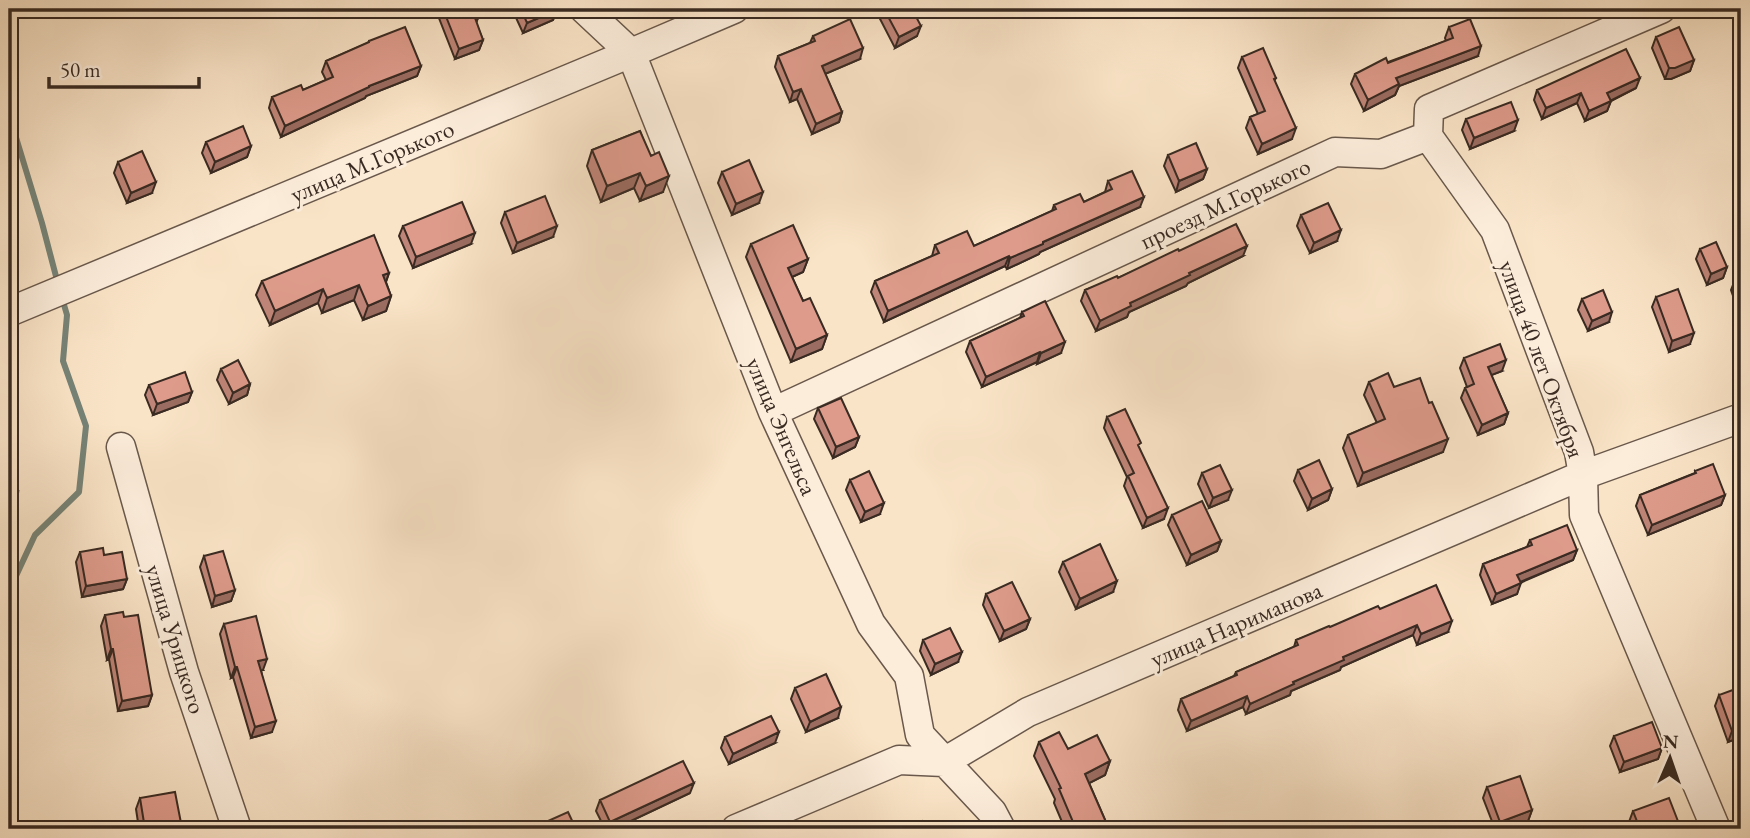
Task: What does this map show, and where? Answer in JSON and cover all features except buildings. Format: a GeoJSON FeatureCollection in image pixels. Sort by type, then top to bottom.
{"type":"FeatureCollection","features":[{"type":"Feature","properties":{"kind":"street","name":"улица Энгельса"},"geometry":{"type":"LineString","coordinates":[[584,9],[631,53],[773,412],[870,624],[909,676],[920,735],[992,812],[1001,829]]}},
{"type":"Feature","properties":{"kind":"street","name":"улица М.Горького"},"geometry":{"type":"LineString","coordinates":[[9,312],[734,9]]}},
{"type":"Feature","properties":{"kind":"street"},"geometry":{"type":"LineString","coordinates":[[1428,136],[1429,109],[1661,9]]}},
{"type":"Feature","properties":{"kind":"street","name":"проезд М.Горького"},"geometry":{"type":"LineString","coordinates":[[773,412],[1335,152],[1381,154],[1428,136]]}},
{"type":"Feature","properties":{"kind":"street","name":"улица 40 лет Октября"},"geometry":{"type":"LineString","coordinates":[[1428,136],[1495,230],[1579,452],[1583,475],[1584,515],[1716,829]]}},
{"type":"Feature","properties":{"kind":"street","name":"улица Нариманова"},"geometry":{"type":"LineString","coordinates":[[944,762],[1028,712],[1583,475],[1741,418]]}},
{"type":"Feature","properties":{"kind":"street","name":"улица Урицкого"},"geometry":{"type":"LineString","coordinates":[[121,447],[184,672],[237,829]]}},
{"type":"Feature","properties":{"kind":"street"},"geometry":{"type":"LineString","coordinates":[[736,829],[899,760],[944,762]]}},
{"type":"Feature","properties":{"kind":"waterway"},"geometry":{"type":"LineString","coordinates":[[9,41],[15,9]]}},
{"type":"Feature","properties":{"kind":"waterway"},"geometry":{"type":"LineString","coordinates":[[9,107],[58,284]]}},
{"type":"Feature","properties":{"kind":"waterway"},"geometry":{"type":"LineString","coordinates":[[9,591],[35,535],[79,492],[86,426],[63,361],[67,315],[62,298]]}}]}
